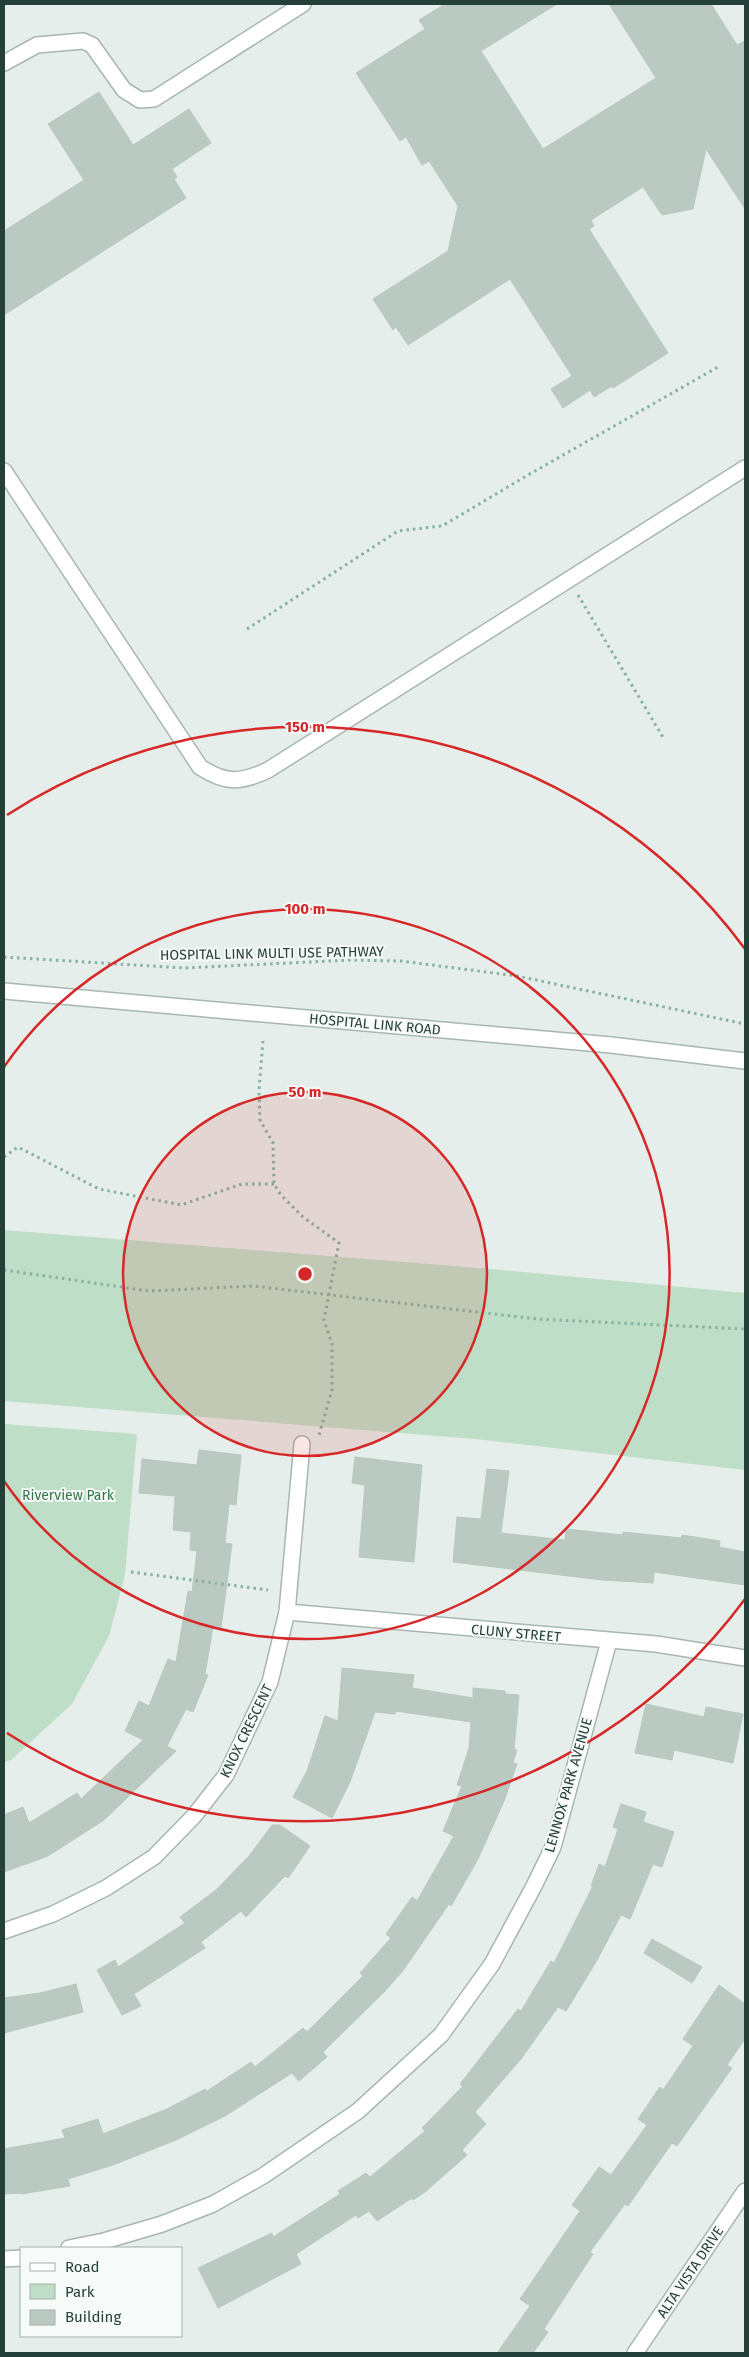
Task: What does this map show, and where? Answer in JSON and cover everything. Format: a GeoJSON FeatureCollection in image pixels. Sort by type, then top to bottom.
{"type":"FeatureCollection","features":[{"type":"Feature","properties":{"kind":"street"},"geometry":{"type":"LineString","coordinates":[[4,63],[37,45],[83,41],[92,45],[124,90],[140,100],[148,101],[303,4]]}},
{"type":"Feature","properties":{"kind":"street"},"geometry":{"type":"LineString","coordinates":[[4,471],[200,767],[212,775],[228,780],[240,781],[252,778],[268,770],[745,468]]}},
{"type":"Feature","properties":{"kind":"street","name":"HOSPITAL LINK ROAD"},"geometry":{"type":"LineString","coordinates":[[4,991],[611,1046],[745,1061]]}},
{"type":"Feature","properties":{"kind":"street","name":"KNOX CRESCENT"},"geometry":{"type":"LineString","coordinates":[[4,1931],[52,1914],[106,1888],[154,1856],[194,1816],[226,1775],[270,1682],[287,1612],[302,1444]]}},
{"type":"Feature","properties":{"kind":"street","name":"CLUNY STREET"},"geometry":{"type":"LineString","coordinates":[[287,1612],[703,1650],[745,1658]]}},
{"type":"Feature","properties":{"kind":"street","name":"LENNOX PARK AVENUE"},"geometry":{"type":"LineString","coordinates":[[74,2247],[104,2241],[162,2224],[213,2204],[263,2176],[358,2111],[441,2035],[492,1964],[534,1886],[552,1847],[609,1641]]}},
{"type":"Feature","properties":{"kind":"street","name":"ALTA VISTA DRIVE"},"geometry":{"type":"LineString","coordinates":[[635,2353],[745,2191]]}},
{"type":"Feature","properties":{"kind":"street"},"geometry":{"type":"LineString","coordinates":[[4,2259],[20,2258]]}},
{"type":"Feature","properties":{"kind":"path"},"geometry":{"type":"LineString","coordinates":[[247,629],[398,531],[442,526],[718,367]]}},
{"type":"Feature","properties":{"kind":"path"},"geometry":{"type":"LineString","coordinates":[[569,580],[625,670],[664,739]]}},
{"type":"Feature","properties":{"kind":"path","name":"HOSPITAL LINK MULTI USE PATHWAY"},"geometry":{"type":"LineString","coordinates":[[4,956],[184,968],[351,960],[401,961],[517,976],[745,1024]]}},
{"type":"Feature","properties":{"kind":"path"},"geometry":{"type":"LineString","coordinates":[[263,1041],[259,1090],[260,1120],[273,1143],[274,1184],[281,1195],[303,1217],[340,1243],[324,1320],[332,1344],[332,1390],[317,1442],[302,1444]]}},
{"type":"Feature","properties":{"kind":"path"},"geometry":{"type":"LineString","coordinates":[[4,1157],[18,1148],[99,1189],[181,1205],[242,1184],[274,1184]]}},
{"type":"Feature","properties":{"kind":"path"},"geometry":{"type":"LineString","coordinates":[[4,1270],[149,1291],[252,1286],[537,1319],[745,1329]]}},
{"type":"Feature","properties":{"kind":"path"},"geometry":{"type":"LineString","coordinates":[[130,1572],[268,1590]]}},
{"type":"Feature","properties":{"kind":"green space"},"geometry":{"type":"Polygon","coordinates":[[[4,1230],[492,1269],[745,1293],[745,1470],[475,1439],[4,1401],[4,1230]]]}},
{"type":"Feature","properties":{"kind":"green space","name":"Riverview Park"},"geometry":{"type":"Polygon","coordinates":[[[4,1424],[137,1434],[125,1575],[109,1636],[72,1704],[11,1760],[4,1762],[4,1424]]]}},
{"type":"Feature","properties":{"kind":"building"},"geometry":{"type":"Polygon","coordinates":[[[445,4],[557,4],[481,51],[543,149],[656,78],[609,4],[711,4],[737,45],[745,41],[745,209],[706,149],[693,209],[662,215],[643,187],[591,220],[594,226],[589,229],[668,353],[613,388],[612,386],[594,397],[590,390],[563,408],[551,389],[572,376],[510,279],[408,345],[396,327],[393,330],[373,299],[448,251],[458,206],[429,161],[422,165],[406,137],[400,141],[356,73],[425,29],[419,20],[445,4]]]}},
{"type":"Feature","properties":{"kind":"building"},"geometry":{"type":"Polygon","coordinates":[[[99,92],[133,145],[189,109],[211,143],[172,169],[177,177],[174,179],[186,198],[4,315],[4,231],[84,180],[48,124],[99,92]]]}},
{"type":"Feature","properties":{"kind":"building"},"geometry":{"type":"Polygon","coordinates":[[[199,1450],[241,1455],[236,1505],[229,1504],[225,1543],[232,1544],[221,1628],[213,1627],[205,1674],[208,1675],[193,1712],[186,1709],[167,1746],[176,1751],[104,1820],[48,1856],[4,1872],[4,1815],[23,1807],[29,1823],[77,1793],[81,1799],[143,1740],[125,1731],[139,1701],[149,1706],[168,1659],[176,1662],[188,1591],[192,1592],[197,1551],[190,1550],[191,1532],[173,1530],[175,1496],[139,1493],[142,1459],[197,1465],[199,1450]]]}},
{"type":"Feature","properties":{"kind":"building"},"geometry":{"type":"Polygon","coordinates":[[[355,1457],[422,1465],[414,1562],[359,1557],[365,1485],[352,1483],[355,1457]]]}},
{"type":"Feature","properties":{"kind":"building"},"geometry":{"type":"Polygon","coordinates":[[[487,1469],[509,1471],[501,1533],[565,1540],[566,1529],[623,1535],[623,1532],[681,1538],[682,1535],[720,1541],[719,1547],[745,1552],[745,1585],[654,1572],[653,1583],[602,1580],[453,1562],[457,1517],[481,1519],[487,1469]]]}},
{"type":"Feature","properties":{"kind":"building"},"geometry":{"type":"Polygon","coordinates":[[[342,1668],[414,1675],[412,1688],[473,1698],[473,1688],[505,1691],[505,1694],[519,1695],[514,1749],[517,1750],[513,1763],[517,1764],[504,1801],[478,1859],[451,1906],[449,1904],[402,1972],[323,2052],[327,2057],[299,2081],[292,2073],[225,2116],[176,2140],[113,2165],[68,2179],[70,2186],[21,2194],[4,2194],[4,2149],[65,2138],[62,2130],[98,2119],[103,2134],[167,2109],[205,2089],[207,2091],[251,2062],[255,2067],[303,2028],[307,2032],[363,1976],[360,1973],[391,1938],[386,1934],[412,1897],[417,1901],[454,1836],[443,1831],[462,1786],[457,1785],[469,1748],[471,1722],[396,1711],[395,1714],[375,1712],[350,1782],[332,1818],[293,1797],[307,1771],[325,1716],[338,1721],[342,1668]]]}},
{"type":"Feature","properties":{"kind":"building"},"geometry":{"type":"Polygon","coordinates":[[[646,1704],[704,1717],[706,1707],[743,1714],[733,1763],[674,1750],[672,1760],[635,1753],[646,1704]]]}},
{"type":"Feature","properties":{"kind":"building"},"geometry":{"type":"Polygon","coordinates":[[[621,1804],[646,1812],[643,1822],[674,1832],[662,1867],[653,1864],[630,1919],[621,1915],[596,1962],[566,2011],[558,2007],[521,2059],[475,2112],[486,2124],[462,2150],[467,2155],[425,2192],[413,2200],[412,2198],[377,2221],[369,2211],[358,2218],[356,2215],[296,2254],[301,2264],[218,2308],[198,2268],[272,2233],[273,2237],[340,2194],[338,2191],[366,2173],[370,2177],[425,2131],[422,2128],[463,2086],[460,2084],[518,2009],[521,2011],[551,1961],[554,1963],[593,1886],[591,1886],[599,1864],[605,1867],[618,1829],[613,1827],[621,1804]]]}},
{"type":"Feature","properties":{"kind":"building"},"geometry":{"type":"Polygon","coordinates":[[[272,1825],[280,1825],[310,1846],[288,1878],[285,1876],[246,1917],[241,1911],[201,1942],[205,1948],[134,1994],[141,2006],[122,2015],[97,1970],[115,1960],[118,1967],[185,1923],[180,1917],[216,1890],[249,1856],[272,1825]]]}},
{"type":"Feature","properties":{"kind":"building"},"geometry":{"type":"Polygon","coordinates":[[[652,1939],[702,1967],[692,1983],[644,1953],[652,1939]]]}},
{"type":"Feature","properties":{"kind":"building"},"geometry":{"type":"Polygon","coordinates":[[[76,1984],[83,2012],[4,2033],[4,1998],[40,1993],[76,1984]]]}},
{"type":"Feature","properties":{"kind":"building"},"geometry":{"type":"Polygon","coordinates":[[[719,1985],[745,2004],[745,2039],[727,2065],[732,2068],[677,2146],[672,2143],[628,2206],[625,2204],[590,2252],[593,2254],[544,2329],[548,2332],[533,2353],[497,2353],[530,2306],[520,2299],[580,2211],[572,2205],[599,2167],[611,2175],[647,2125],[638,2119],[660,2087],[663,2090],[693,2046],[683,2039],[719,1985]]]}}]}
